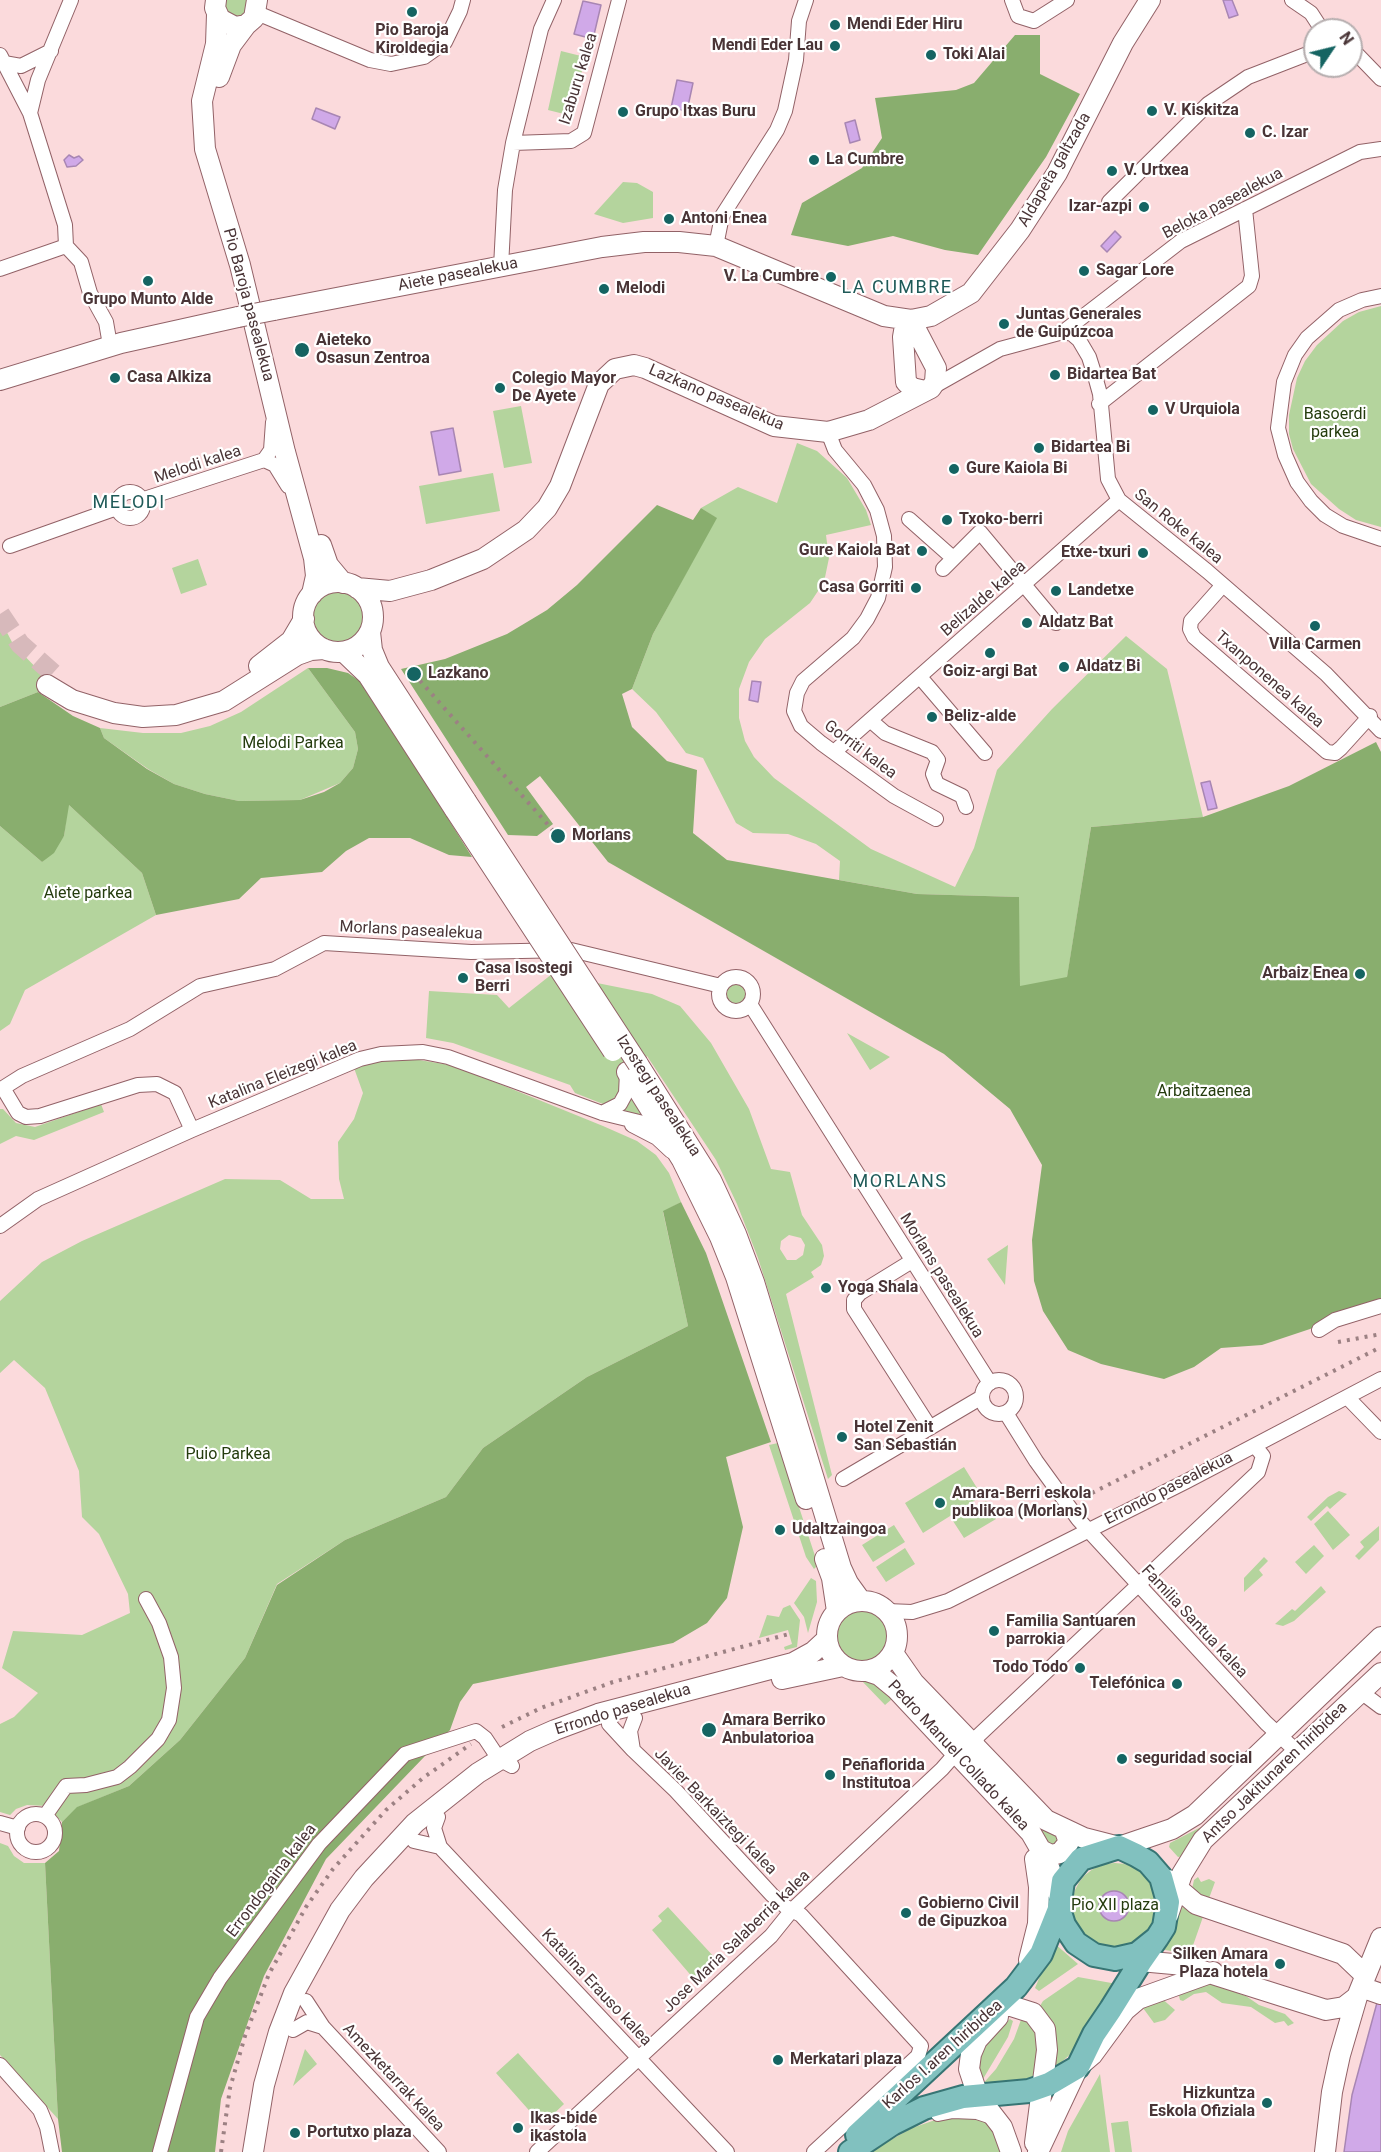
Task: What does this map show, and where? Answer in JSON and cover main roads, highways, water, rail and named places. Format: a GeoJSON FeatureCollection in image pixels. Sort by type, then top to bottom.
{"type":"FeatureCollection","features":[{"type":"Feature","properties":{"kind":"main road","name":"Aldapeta galtzada"},"geometry":{"type":"LineString","coordinates":[[909,320],[931,316],[971,293],[1020,230],[1057,173],[1123,43],[1150,0]]}},
{"type":"Feature","properties":{"kind":"main road","name":"Pio Baroja pasealekua"},"geometry":{"type":"LineString","coordinates":[[216,7],[229,26],[253,13]]}},
{"type":"Feature","properties":{"kind":"main road","name":"Pio Baroja pasealekua"},"geometry":{"type":"LineString","coordinates":[[216,7],[216,44],[202,101],[205,149],[240,265],[316,567],[312,594]]}},
{"type":"Feature","properties":{"kind":"main road","name":"Pio Baroja pasealekua"},"geometry":{"type":"LineString","coordinates":[[253,13],[231,45],[219,79],[213,118],[214,148],[265,327],[304,491],[325,558],[332,572],[350,586]]}},
{"type":"Feature","properties":{"kind":"main road","name":"Aiete pasealekua"},"geometry":{"type":"LineString","coordinates":[[0,380],[111,345],[238,317],[602,247],[644,242],[716,246],[884,316],[909,320]]}},
{"type":"Feature","properties":{"kind":"main road"},"geometry":{"type":"LineString","coordinates":[[884,316],[895,332],[904,354]]}},
{"type":"Feature","properties":{"kind":"main road"},"geometry":{"type":"LineString","coordinates":[[923,344],[925,330],[931,316]]}},
{"type":"Feature","properties":{"kind":"main road"},"geometry":{"type":"LineString","coordinates":[[909,320],[936,368],[935,382],[927,390],[912,388],[906,382],[904,354],[909,320]]}},
{"type":"Feature","properties":{"kind":"main road","name":"Lazkano pasealekua"},"geometry":{"type":"LineString","coordinates":[[401,589],[483,559],[526,530],[547,508],[560,486],[599,384],[615,369],[634,365],[645,368],[774,426],[828,432],[857,426],[927,390]]}},
{"type":"Feature","properties":{"kind":"main road"},"geometry":{"type":"LineString","coordinates":[[888,410],[906,382],[936,368]]}},
{"type":"Feature","properties":{"kind":"main road"},"geometry":{"type":"LineString","coordinates":[[326,585],[350,586],[379,592],[401,589],[385,600],[359,645],[344,652],[324,649],[310,650],[224,701],[176,715],[143,717],[114,713],[72,700],[51,680],[116,701],[159,704],[189,699],[218,689],[262,664],[291,641],[303,619],[305,606],[312,594],[326,585]]}},
{"type":"Feature","properties":{"kind":"main road"},"geometry":{"type":"LineString","coordinates":[[350,586],[368,600],[371,623]]}},
{"type":"Feature","properties":{"kind":"main road"},"geometry":{"type":"LineString","coordinates":[[303,619],[312,640],[324,649]]}},
{"type":"Feature","properties":{"kind":"main road","name":"Izostegi pasealekua"},"geometry":{"type":"LineString","coordinates":[[371,623],[372,650],[380,667],[460,805]]}},
{"type":"Feature","properties":{"kind":"main road","name":"Izostegi pasealekua"},"geometry":{"type":"LineString","coordinates":[[344,652],[368,675],[460,805],[633,1068],[711,1180],[736,1234],[754,1282],[841,1568],[861,1601]]}},
{"type":"Feature","properties":{"kind":"main road","name":"Izostegi pasealekua"},"geometry":{"type":"LineString","coordinates":[[633,1068],[662,1127],[702,1198],[736,1278],[832,1578],[837,1611]]}},
{"type":"Feature","properties":{"kind":"main road"},"geometry":{"type":"LineString","coordinates":[[861,1601],[879,1605],[887,1611],[897,1631],[893,1653],[886,1661],[867,1671],[843,1666],[832,1654],[827,1639],[828,1629],[837,1611],[852,1602],[861,1601]]}},
{"type":"Feature","properties":{"kind":"main road","name":"Antso Jakitunaren hiribidea"},"geometry":{"type":"LineString","coordinates":[[1119,1847],[1185,1823],[1381,1637]]}},
{"type":"Feature","properties":{"kind":"main road","name":"Errondo pasealekua"},"geometry":{"type":"LineString","coordinates":[[253,2152],[264,2085],[279,2032],[314,1954],[340,1910],[364,1878],[415,1823],[454,1791],[505,1763],[555,1730],[612,1717],[792,1663],[808,1656],[827,1639]]}},
{"type":"Feature","properties":{"kind":"main road","name":"Pedro Manuel Collado kalea"},"geometry":{"type":"LineString","coordinates":[[893,1653],[914,1683],[1046,1820],[1065,1831],[1119,1847]]}},
{"type":"Feature","properties":{"kind":"main road","name":"Errondo pasealekua"},"geometry":{"type":"LineString","coordinates":[[612,1717],[635,1718],[843,1666]]}},
{"type":"Feature","properties":{"kind":"main road","name":"Pedro Manuel Collado kalea"},"geometry":{"type":"LineString","coordinates":[[867,1671],[879,1675],[896,1689],[1031,1833],[1041,1850],[1059,1904]]}},
{"type":"Feature","properties":{"kind":"main road","name":"Antso Jakitunaren hiribidea"},"geometry":{"type":"LineString","coordinates":[[1168,1915],[1192,1854],[1203,1840],[1381,1673]]}},
{"type":"Feature","properties":{"kind":"main road","name":"Errondo pasealekua"},"geometry":{"type":"LineString","coordinates":[[266,2152],[274,2101],[292,2030],[347,1922],[414,1840],[438,1817],[505,1763]]}},
{"type":"Feature","properties":{"kind":"main road"},"geometry":{"type":"LineString","coordinates":[[995,1794],[996,1803],[1030,1846],[1038,1874],[1038,1924],[1032,1952],[1022,1976]]}},
{"type":"Feature","properties":{"kind":"main road"},"geometry":{"type":"LineString","coordinates":[[1041,1850],[1051,1855],[1060,1853],[1068,1842],[1065,1831]]}},
{"type":"Feature","properties":{"kind":"main road"},"geometry":{"type":"LineString","coordinates":[[1119,1847],[1153,1866],[1196,1904],[1343,1954],[1369,1989],[1344,2007],[1326,2010],[1213,1972],[1170,1962],[1115,1959],[1094,1955],[1076,1943],[1064,1925],[1059,1904],[1063,1881],[1081,1859],[1119,1847]]}},
{"type":"Feature","properties":{"kind":"main road"},"geometry":{"type":"LineString","coordinates":[[1038,2152],[1084,2059],[1141,1961],[1157,1938],[1168,1915],[1166,1888],[1153,1866]]}},
{"type":"Feature","properties":{"kind":"main road","name":"Karlos I.aren hiribidea"},"geometry":{"type":"LineString","coordinates":[[849,2150],[1004,2005],[1022,1976],[1041,1954],[1059,1904]]}},
{"type":"Feature","properties":{"kind":"main road"},"geometry":{"type":"LineString","coordinates":[[1115,1959],[1137,1954],[1157,1938]]}},
{"type":"Feature","properties":{"kind":"main road"},"geometry":{"type":"LineString","coordinates":[[1325,2152],[1332,2092],[1369,1989],[1381,1938]]}},
{"type":"Feature","properties":{"kind":"main road"},"geometry":{"type":"LineString","coordinates":[[1011,2152],[1006,2136],[995,2118],[988,2095],[969,2069],[973,2047],[1004,2005],[1030,1982],[1041,1954]]}},
{"type":"Feature","properties":{"kind":"main road"},"geometry":{"type":"LineString","coordinates":[[988,2095],[1046,2085],[1084,2059],[1131,2003],[1213,1972]]}},
{"type":"Feature","properties":{"kind":"main road"},"geometry":{"type":"LineString","coordinates":[[1004,2005],[1033,2013],[1045,2029],[1047,2040],[1046,2085],[1033,2152]]}},
{"type":"Feature","properties":{"kind":"main road"},"geometry":{"type":"LineString","coordinates":[[1046,2085],[1073,2062],[1084,2059]]}},
{"type":"Feature","properties":{"kind":"main road","name":"Karlos I.aren hiribidea"},"geometry":{"type":"LineString","coordinates":[[849,2150],[909,2114],[940,2102],[988,2095]]}},
{"type":"Feature","properties":{"kind":"tunnel"},"geometry":{"type":"LineString","coordinates":[[0,614],[20,644],[55,675]]}},
{"type":"Feature","properties":{"kind":"railway"},"geometry":{"type":"LineString","coordinates":[[414,674],[558,836]]}},
{"type":"Feature","properties":{"kind":"railway"},"geometry":{"type":"LineString","coordinates":[[1338,1342],[1381,1334]]}},
{"type":"Feature","properties":{"kind":"railway"},"geometry":{"type":"LineString","coordinates":[[1084,1497],[1381,1347]]}},
{"type":"Feature","properties":{"kind":"railway"},"geometry":{"type":"LineString","coordinates":[[502,1727],[541,1708],[613,1682],[789,1634]]}},
{"type":"Feature","properties":{"kind":"railway"},"geometry":{"type":"LineString","coordinates":[[221,2152],[230,2088],[245,2036],[269,1974],[306,1907],[333,1869],[386,1810],[423,1778],[471,1744]]}},
{"type":"Feature","properties":{"kind":"place","name":"Pio Baroja Kiroldegia"},"geometry":{"type":"Point","coordinates":[412,12]}},
{"type":"Feature","properties":{"kind":"place","name":"Mendi Eder Hiru"},"geometry":{"type":"Point","coordinates":[835,25]}},
{"type":"Feature","properties":{"kind":"place","name":"Mendi Eder Lau"},"geometry":{"type":"Point","coordinates":[835,46]}},
{"type":"Feature","properties":{"kind":"place","name":"Toki Alai"},"geometry":{"type":"Point","coordinates":[931,55]}},
{"type":"Feature","properties":{"kind":"place","name":"V. Kiskitza"},"geometry":{"type":"Point","coordinates":[1152,111]}},
{"type":"Feature","properties":{"kind":"place","name":"Grupo Itxas Buru"},"geometry":{"type":"Point","coordinates":[623,112]}},
{"type":"Feature","properties":{"kind":"place","name":"C. Izar"},"geometry":{"type":"Point","coordinates":[1250,133]}},
{"type":"Feature","properties":{"kind":"place","name":"La Cumbre"},"geometry":{"type":"Point","coordinates":[814,160]}},
{"type":"Feature","properties":{"kind":"place","name":"V. Urtxea"},"geometry":{"type":"Point","coordinates":[1112,171]}},
{"type":"Feature","properties":{"kind":"place","name":"Izar-azpi"},"geometry":{"type":"Point","coordinates":[1144,207]}},
{"type":"Feature","properties":{"kind":"place","name":"Antoni Enea"},"geometry":{"type":"Point","coordinates":[669,219]}},
{"type":"Feature","properties":{"kind":"place","name":"Sagar Lore"},"geometry":{"type":"Point","coordinates":[1084,271]}},
{"type":"Feature","properties":{"kind":"place","name":"V. La Cumbre"},"geometry":{"type":"Point","coordinates":[831,277]}},
{"type":"Feature","properties":{"kind":"place","name":"Grupo Munto Alde"},"geometry":{"type":"Point","coordinates":[148,281]}},
{"type":"Feature","properties":{"kind":"place","name":"Melodi"},"geometry":{"type":"Point","coordinates":[604,289]}},
{"type":"Feature","properties":{"kind":"place","name":"Juntas Generales de Guipúzcoa"},"geometry":{"type":"Point","coordinates":[1004,324]}},
{"type":"Feature","properties":{"kind":"place","name":"Aieteko Osasun Zentroa"},"geometry":{"type":"Point","coordinates":[302,350]}},
{"type":"Feature","properties":{"kind":"place","name":"Bidartea Bat"},"geometry":{"type":"Point","coordinates":[1055,375]}},
{"type":"Feature","properties":{"kind":"place","name":"Casa Alkiza"},"geometry":{"type":"Point","coordinates":[115,378]}},
{"type":"Feature","properties":{"kind":"place","name":"Colegio Mayor De Ayete"},"geometry":{"type":"Point","coordinates":[500,388]}},
{"type":"Feature","properties":{"kind":"place","name":"V Urquiola"},"geometry":{"type":"Point","coordinates":[1153,410]}},
{"type":"Feature","properties":{"kind":"place","name":"Bidartea Bi"},"geometry":{"type":"Point","coordinates":[1039,448]}},
{"type":"Feature","properties":{"kind":"place","name":"Gure Kaiola Bi"},"geometry":{"type":"Point","coordinates":[954,469]}},
{"type":"Feature","properties":{"kind":"place","name":"Txoko-berri"},"geometry":{"type":"Point","coordinates":[947,520]}},
{"type":"Feature","properties":{"kind":"place","name":"Gure Kaiola Bat"},"geometry":{"type":"Point","coordinates":[922,551]}},
{"type":"Feature","properties":{"kind":"place","name":"Etxe-txuri"},"geometry":{"type":"Point","coordinates":[1143,553]}},
{"type":"Feature","properties":{"kind":"place","name":"Casa Gorriti"},"geometry":{"type":"Point","coordinates":[916,588]}},
{"type":"Feature","properties":{"kind":"place","name":"Landetxe"},"geometry":{"type":"Point","coordinates":[1056,591]}},
{"type":"Feature","properties":{"kind":"place","name":"Aldatz Bat"},"geometry":{"type":"Point","coordinates":[1027,623]}},
{"type":"Feature","properties":{"kind":"place","name":"Villa Carmen"},"geometry":{"type":"Point","coordinates":[1315,626]}},
{"type":"Feature","properties":{"kind":"place","name":"Goiz-argi Bat"},"geometry":{"type":"Point","coordinates":[990,653]}},
{"type":"Feature","properties":{"kind":"place","name":"Aldatz Bi"},"geometry":{"type":"Point","coordinates":[1064,667]}},
{"type":"Feature","properties":{"kind":"place","name":"Lazkano"},"geometry":{"type":"Point","coordinates":[414,674]}},
{"type":"Feature","properties":{"kind":"place","name":"Beliz-alde"},"geometry":{"type":"Point","coordinates":[932,717]}},
{"type":"Feature","properties":{"kind":"place","name":"Morlans"},"geometry":{"type":"Point","coordinates":[558,836]}},
{"type":"Feature","properties":{"kind":"place","name":"Arbaiz Enea"},"geometry":{"type":"Point","coordinates":[1360,974]}},
{"type":"Feature","properties":{"kind":"place","name":"Casa Isostegi Berri"},"geometry":{"type":"Point","coordinates":[463,978]}},
{"type":"Feature","properties":{"kind":"place","name":"Yoga Shala"},"geometry":{"type":"Point","coordinates":[826,1288]}},
{"type":"Feature","properties":{"kind":"place","name":"Hotel Zenit San Sebastián"},"geometry":{"type":"Point","coordinates":[842,1437]}},
{"type":"Feature","properties":{"kind":"place","name":"Amara-Berri eskola publikoa (Morlans)"},"geometry":{"type":"Point","coordinates":[940,1503]}},
{"type":"Feature","properties":{"kind":"place","name":"Udaltzaingoa"},"geometry":{"type":"Point","coordinates":[780,1530]}},
{"type":"Feature","properties":{"kind":"place","name":"Familia Santuaren parrokia"},"geometry":{"type":"Point","coordinates":[994,1631]}},
{"type":"Feature","properties":{"kind":"place","name":"Todo Todo"},"geometry":{"type":"Point","coordinates":[1080,1668]}},
{"type":"Feature","properties":{"kind":"place","name":"Telefónica"},"geometry":{"type":"Point","coordinates":[1177,1684]}},
{"type":"Feature","properties":{"kind":"place","name":"Amara Berriko Anbulatorioa"},"geometry":{"type":"Point","coordinates":[709,1730]}},
{"type":"Feature","properties":{"kind":"place","name":"seguridad social"},"geometry":{"type":"Point","coordinates":[1122,1759]}},
{"type":"Feature","properties":{"kind":"place","name":"Peñaflorida Institutoa"},"geometry":{"type":"Point","coordinates":[830,1775]}},
{"type":"Feature","properties":{"kind":"place","name":"Gobierno Civil de Gipuzkoa"},"geometry":{"type":"Point","coordinates":[906,1913]}},
{"type":"Feature","properties":{"kind":"place","name":"Silken Amara Plaza hotela"},"geometry":{"type":"Point","coordinates":[1280,1964]}},
{"type":"Feature","properties":{"kind":"place","name":"Merkatari plaza"},"geometry":{"type":"Point","coordinates":[778,2060]}},
{"type":"Feature","properties":{"kind":"place","name":"Hizkuntza Eskola Ofiziala"},"geometry":{"type":"Point","coordinates":[1267,2103]}},
{"type":"Feature","properties":{"kind":"place","name":"Ikas-bide ikastola"},"geometry":{"type":"Point","coordinates":[518,2128]}},
{"type":"Feature","properties":{"kind":"place","name":"Portutxo plaza"},"geometry":{"type":"Point","coordinates":[295,2133]}},
{"type":"Feature","properties":{"kind":"district","name":"LA CUMBRE"},"geometry":{"type":"Point","coordinates":[897,288]}},
{"type":"Feature","properties":{"kind":"district","name":"MELODI"},"geometry":{"type":"Point","coordinates":[129,503]}},
{"type":"Feature","properties":{"kind":"district","name":"MORLANS"},"geometry":{"type":"Point","coordinates":[900,1182]}},
{"type":"Feature","properties":{"kind":"park label","name":"Basoerdi parkea"},"geometry":{"type":"Point","coordinates":[1335,424]}},
{"type":"Feature","properties":{"kind":"park label","name":"Melodi Parkea"},"geometry":{"type":"Point","coordinates":[293,744]}},
{"type":"Feature","properties":{"kind":"park label","name":"Aiete parkea"},"geometry":{"type":"Point","coordinates":[88,894]}},
{"type":"Feature","properties":{"kind":"park label","name":"Arbaitzaenea"},"geometry":{"type":"Point","coordinates":[1204,1092]}},
{"type":"Feature","properties":{"kind":"park label","name":"Puio Parkea"},"geometry":{"type":"Point","coordinates":[228,1455]}},
{"type":"Feature","properties":{"kind":"park label","name":"Pio XII plaza"},"geometry":{"type":"Point","coordinates":[1115,1906]}}]}
